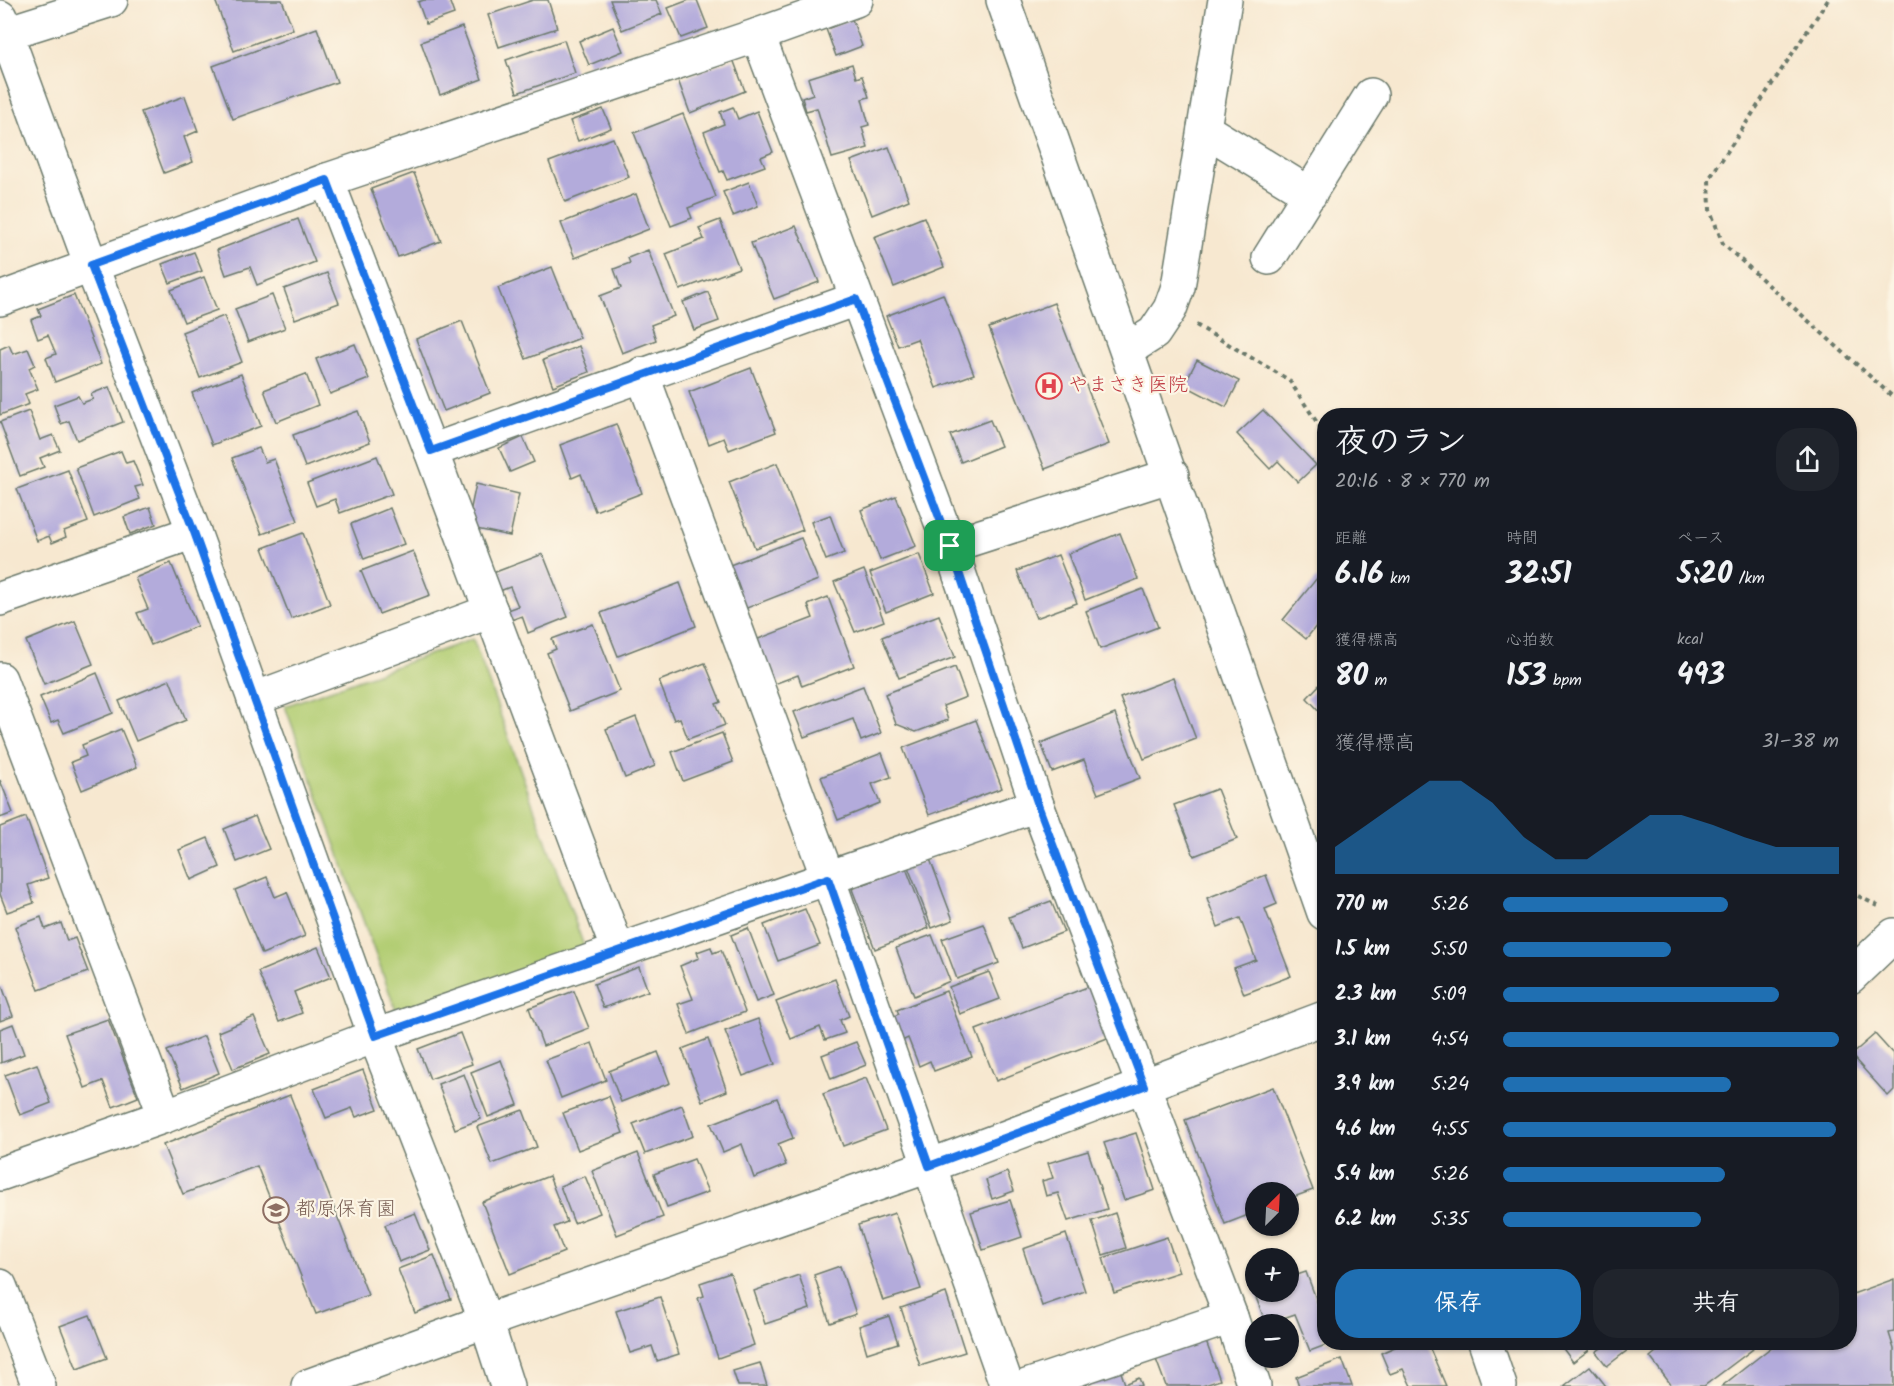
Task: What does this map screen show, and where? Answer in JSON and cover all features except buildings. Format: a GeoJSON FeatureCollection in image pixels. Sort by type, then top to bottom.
{"type":"FeatureCollection","features":[{"type":"Feature","properties":{"kind":"street"},"geometry":{"type":"LineString","coordinates":[[111,0],[2,28],[194,532],[375,1036],[486,1321],[507,1386]]}},
{"type":"Feature","properties":{"kind":"street"},"geometry":{"type":"LineString","coordinates":[[0,299],[327,180],[856,0]]}},
{"type":"Feature","properties":{"kind":"street"},"geometry":{"type":"LineString","coordinates":[[1003,0],[1172,475],[1317,893]]}},
{"type":"Feature","properties":{"kind":"street"},"geometry":{"type":"LineString","coordinates":[[1127,350],[1154,333],[1170,309],[1178,287],[1226,0]]}},
{"type":"Feature","properties":{"kind":"street"},"geometry":{"type":"LineString","coordinates":[[758,35],[950,546],[1038,805],[1231,1317],[1254,1386]]}},
{"type":"Feature","properties":{"kind":"street"},"geometry":{"type":"LineString","coordinates":[[1269,258],[1371,95]]}},
{"type":"Feature","properties":{"kind":"street"},"geometry":{"type":"LineString","coordinates":[[1204,129],[1310,194]]}},
{"type":"Feature","properties":{"kind":"street"},"geometry":{"type":"LineString","coordinates":[[327,180],[492,611],[618,951]]}},
{"type":"Feature","properties":{"kind":"street"},"geometry":{"type":"LineString","coordinates":[[431,451],[856,299]]}},
{"type":"Feature","properties":{"kind":"street"},"geometry":{"type":"LineString","coordinates":[[642,374],[828,878],[1006,1386]]}},
{"type":"Feature","properties":{"kind":"street"},"geometry":{"type":"LineString","coordinates":[[950,546],[1172,475]]}},
{"type":"Feature","properties":{"kind":"street"},"geometry":{"type":"LineString","coordinates":[[0,599],[194,532]]}},
{"type":"Feature","properties":{"kind":"street"},"geometry":{"type":"LineString","coordinates":[[254,699],[492,611]]}},
{"type":"Feature","properties":{"kind":"street"},"geometry":{"type":"LineString","coordinates":[[0,679],[165,1116]]}},
{"type":"Feature","properties":{"kind":"street"},"geometry":{"type":"LineString","coordinates":[[0,1174],[165,1116],[375,1036],[1038,805]]}},
{"type":"Feature","properties":{"kind":"street"},"geometry":{"type":"LineString","coordinates":[[1857,967],[1890,922]]}},
{"type":"Feature","properties":{"kind":"street"},"geometry":{"type":"LineString","coordinates":[[308,1386],[486,1321],[929,1166],[1317,1021]]}},
{"type":"Feature","properties":{"kind":"street"},"geometry":{"type":"LineString","coordinates":[[0,1286],[39,1386]]}},
{"type":"Feature","properties":{"kind":"street"},"geometry":{"type":"LineString","coordinates":[[1028,1386],[1231,1317]]}},
{"type":"Feature","properties":{"kind":"street"},"geometry":{"type":"LineString","coordinates":[[1488,1350],[1500,1386]]}},
{"type":"Feature","properties":{"kind":"path"},"geometry":{"type":"LineString","coordinates":[[1828,0],[1709,179],[1710,210],[1723,244],[1894,398]]}},
{"type":"Feature","properties":{"kind":"path"},"geometry":{"type":"LineString","coordinates":[[1170,309],[1289,380],[1317,423]]}},
{"type":"Feature","properties":{"kind":"path"},"geometry":{"type":"LineString","coordinates":[[1857,897],[1890,922]]}},
{"type":"Feature","properties":{"kind":"green space"},"geometry":{"type":"Polygon","coordinates":[[[473,639],[585,949],[398,1016],[285,706],[473,639]]]}},
{"type":"Feature","properties":{"kind":"place","name":"やまさき医院"},"geometry":{"type":"Point","coordinates":[1049,386]}},
{"type":"Feature","properties":{"kind":"place","name":"都原保育園"},"geometry":{"type":"Point","coordinates":[276,1210]}},
{"type":"Feature","properties":{"kind":"route"},"geometry":{"type":"LineString","coordinates":[[327,180],[431,451],[856,299],[950,546],[1038,805],[1144,1086],[929,1166],[828,878],[375,1036],[194,532],[91,265],[327,180]]}}]}
